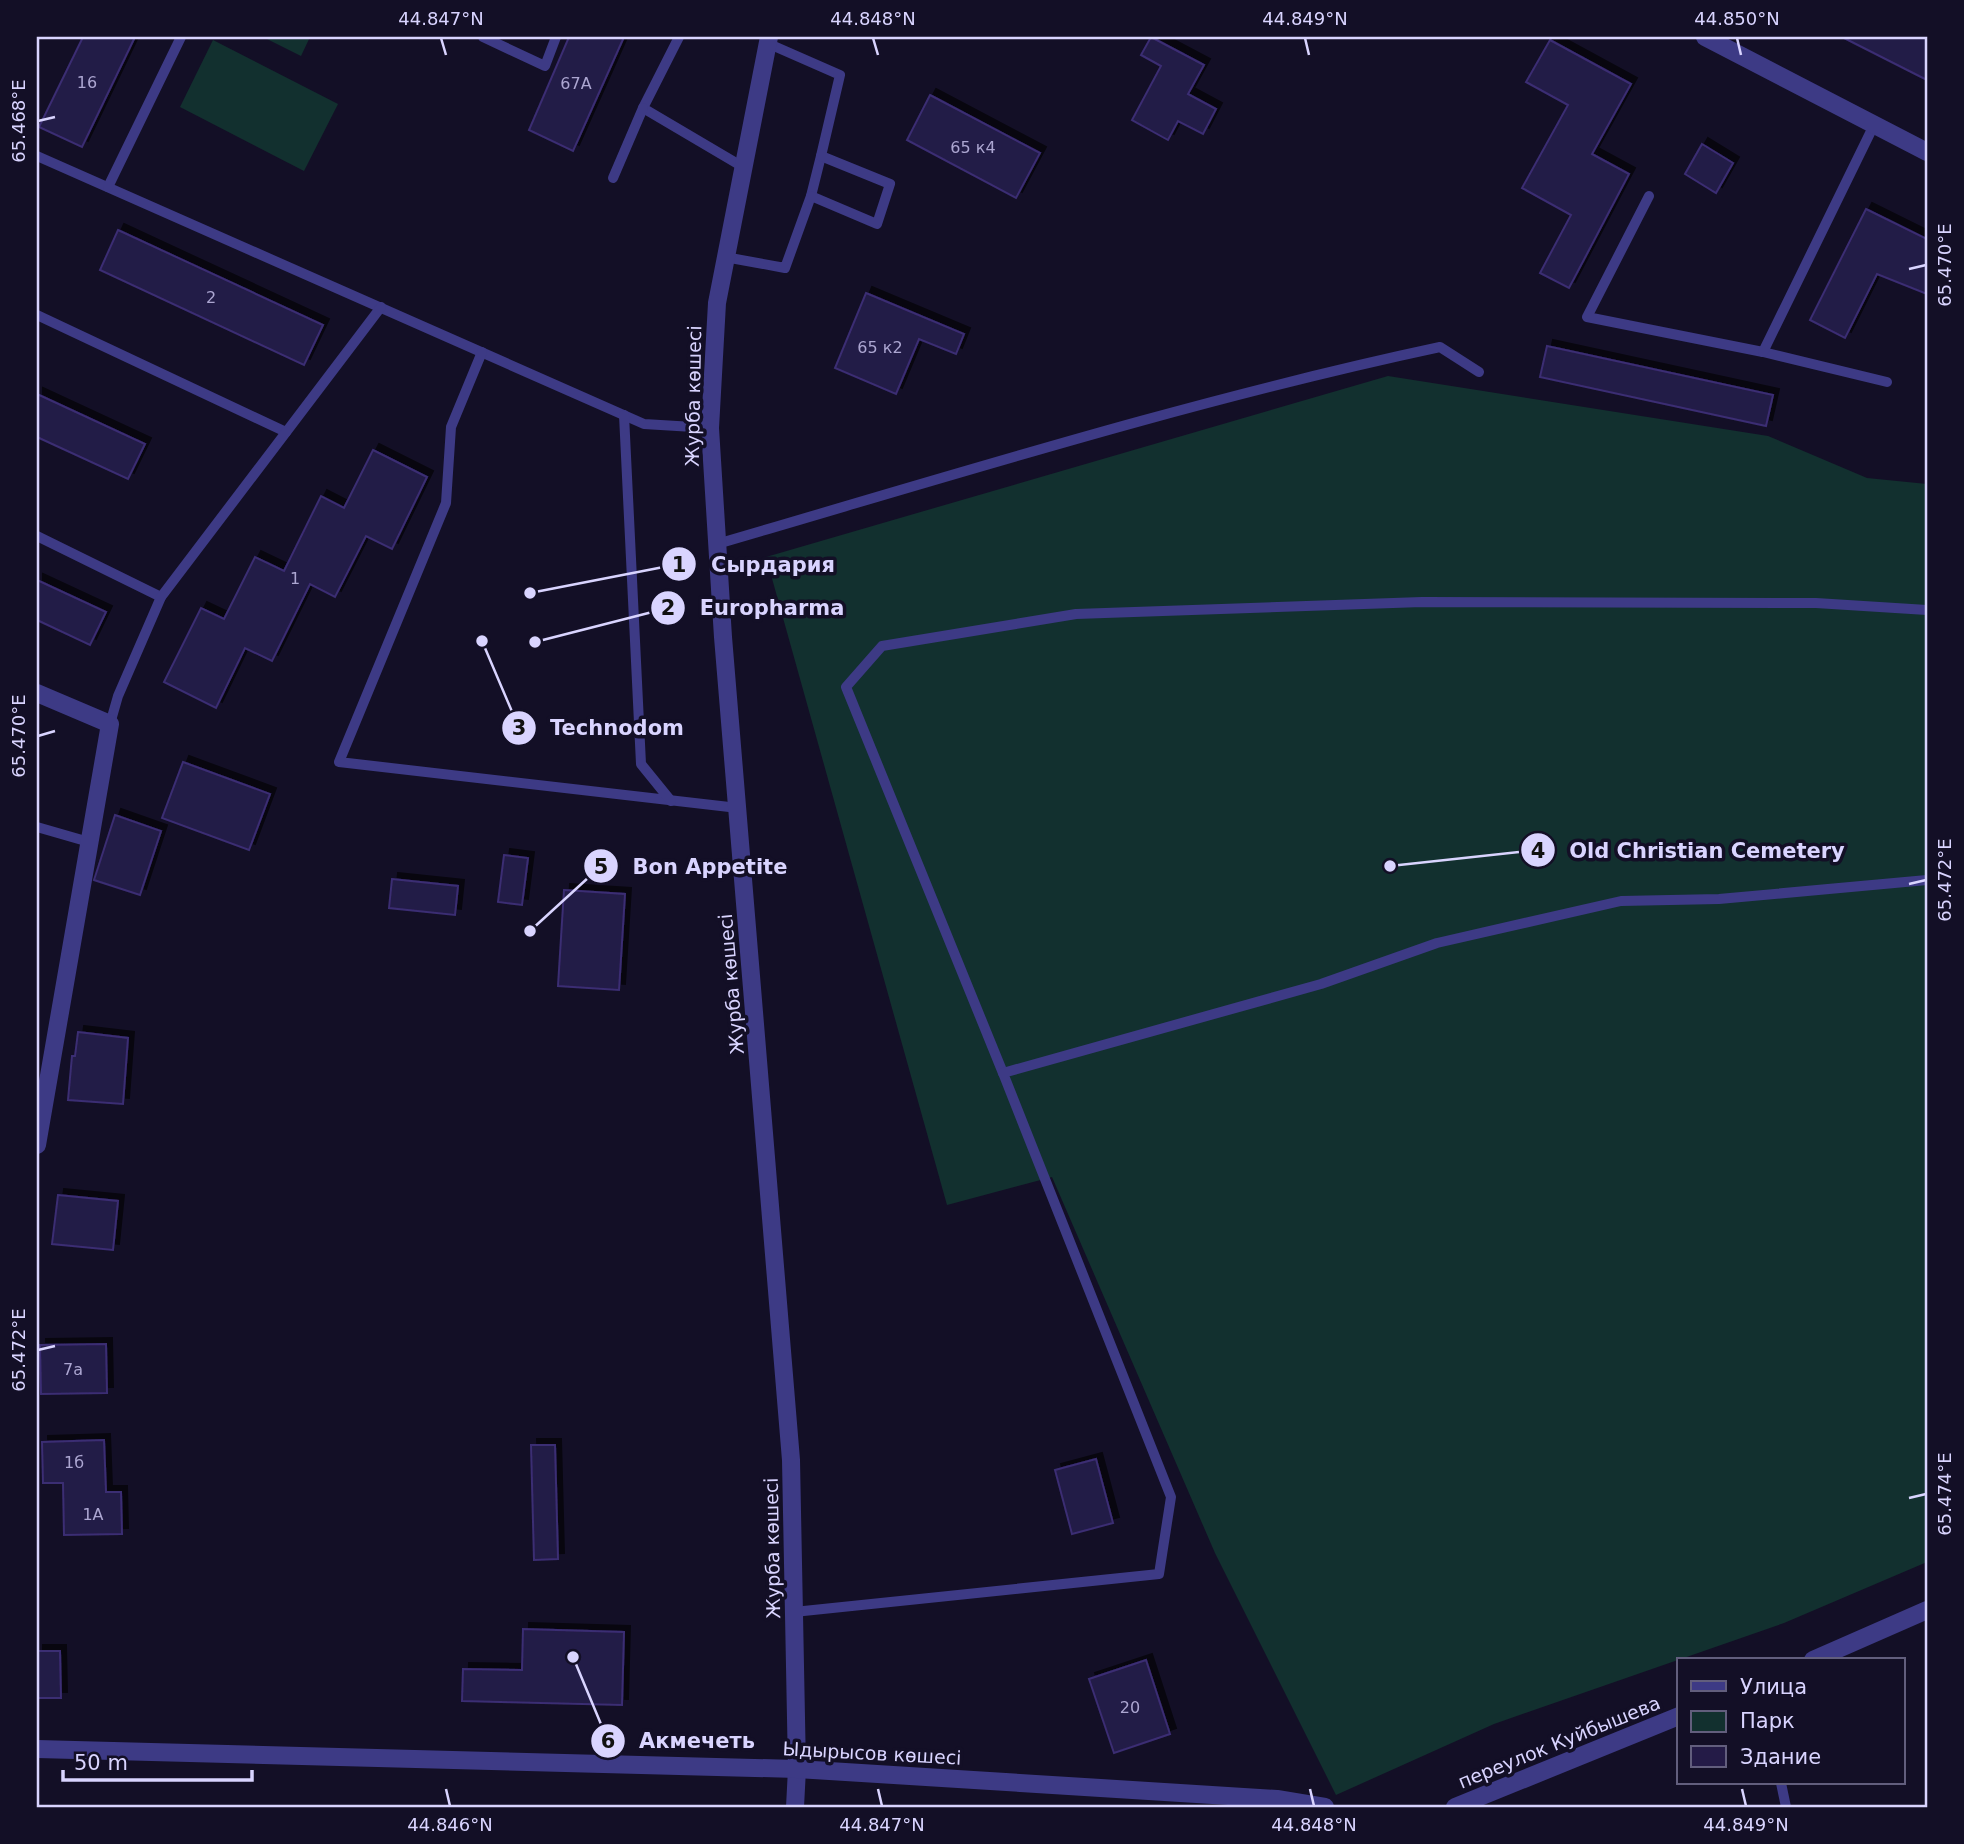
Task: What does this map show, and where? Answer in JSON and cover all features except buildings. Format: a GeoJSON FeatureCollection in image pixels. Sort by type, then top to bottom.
{"type":"FeatureCollection","features":[{"type":"Feature","properties":{"kind":"street"},"geometry":{"type":"LineString","coordinates":[[1705,37],[1927,152]]}},
{"type":"Feature","properties":{"kind":"street","name":"Журба көшесі"},"geometry":{"type":"LineString","coordinates":[[768,40],[717,303],[710,428],[737,808],[791,1460],[797,1769],[795,1807]]}},
{"type":"Feature","properties":{"kind":"street"},"geometry":{"type":"LineString","coordinates":[[37,693],[110,724],[37,1145]]}},
{"type":"Feature","properties":{"kind":"street"},"geometry":{"type":"LineString","coordinates":[[1818,1658],[1927,1610]]}},
{"type":"Feature","properties":{"kind":"street","name":"переулок Куйбышева"},"geometry":{"type":"LineString","coordinates":[[1455,1807],[1677,1717]]}},
{"type":"Feature","properties":{"kind":"street","name":"Ыдырысов көшесі"},"geometry":{"type":"LineString","coordinates":[[37,1749],[797,1769],[1325,1807]]}},
{"type":"Feature","properties":{"kind":"lane"},"geometry":{"type":"LineString","coordinates":[[108,187],[180,37]]}},
{"type":"Feature","properties":{"kind":"lane"},"geometry":{"type":"LineString","coordinates":[[483,37],[545,66],[556,37]]}},
{"type":"Feature","properties":{"kind":"lane"},"geometry":{"type":"LineString","coordinates":[[613,178],[643,108],[679,37]]}},
{"type":"Feature","properties":{"kind":"lane"},"geometry":{"type":"LineString","coordinates":[[725,257],[785,268],[811,196],[840,75],[768,40]]}},
{"type":"Feature","properties":{"kind":"lane"},"geometry":{"type":"LineString","coordinates":[[643,108],[743,167]]}},
{"type":"Feature","properties":{"kind":"lane"},"geometry":{"type":"LineString","coordinates":[[1763,352],[1874,125]]}},
{"type":"Feature","properties":{"kind":"lane"},"geometry":{"type":"LineString","coordinates":[[37,156],[644,424],[710,428]]}},
{"type":"Feature","properties":{"kind":"lane"},"geometry":{"type":"LineString","coordinates":[[811,196],[877,224],[890,184],[821,156]]}},
{"type":"Feature","properties":{"kind":"lane"},"geometry":{"type":"LineString","coordinates":[[1649,197],[1587,317],[1763,352],[1887,382]]}},
{"type":"Feature","properties":{"kind":"lane"},"geometry":{"type":"LineString","coordinates":[[110,724],[118,696],[161,597],[381,307]]}},
{"type":"Feature","properties":{"kind":"lane"},"geometry":{"type":"LineString","coordinates":[[37,315],[286,432]]}},
{"type":"Feature","properties":{"kind":"lane"},"geometry":{"type":"LineString","coordinates":[[717,544],[1201,404],[1348,367],[1440,347],[1479,372]]}},
{"type":"Feature","properties":{"kind":"lane"},"geometry":{"type":"LineString","coordinates":[[482,352],[451,427],[446,503],[339,762],[737,808]]}},
{"type":"Feature","properties":{"kind":"lane"},"geometry":{"type":"LineString","coordinates":[[624,415],[640,764],[671,801]]}},
{"type":"Feature","properties":{"kind":"lane"},"geometry":{"type":"LineString","coordinates":[[37,536],[161,597]]}},
{"type":"Feature","properties":{"kind":"lane"},"geometry":{"type":"LineString","coordinates":[[794,1612],[1160,1574],[1171,1497],[846,687],[882,646],[1076,614],[1380,604],[1816,603],[1927,610]]}},
{"type":"Feature","properties":{"kind":"lane"},"geometry":{"type":"LineString","coordinates":[[37,827],[89,842]]}},
{"type":"Feature","properties":{"kind":"lane"},"geometry":{"type":"LineString","coordinates":[[1003,1073],[1321,984],[1437,943],[1621,901],[1719,899],[1927,880]]}},
{"type":"Feature","properties":{"kind":"lane"},"geometry":{"type":"LineString","coordinates":[[1781,1784],[1786,1807]]}},
{"type":"Feature","properties":{"kind":"green space"},"geometry":{"type":"Polygon","coordinates":[[[263,37],[310,37],[301,56],[263,37]]]}},
{"type":"Feature","properties":{"kind":"green space"},"geometry":{"type":"Polygon","coordinates":[[[213,40],[338,104],[304,171],[180,107],[213,40]]]}},
{"type":"Feature","properties":{"kind":"green space"},"geometry":{"type":"Polygon","coordinates":[[[1388,376],[1768,436],[1867,478],[1927,484],[1927,1562],[1784,1623],[1677,1658],[1677,1660],[1494,1724],[1336,1795],[1215,1553],[1052,1177],[947,1205],[766,557],[1388,376]]]}},
{"type":"Feature","properties":{"kind":"place","name":"Сырдария"},"geometry":{"type":"Point","coordinates":[530,593]}},
{"type":"Feature","properties":{"kind":"place","name":"Technodom"},"geometry":{"type":"Point","coordinates":[482,641]}},
{"type":"Feature","properties":{"kind":"place","name":"Europharma"},"geometry":{"type":"Point","coordinates":[535,642]}},
{"type":"Feature","properties":{"kind":"place","name":"Old Christian Cemetery"},"geometry":{"type":"Point","coordinates":[1390,866]}},
{"type":"Feature","properties":{"kind":"place","name":"Bon Appetite"},"geometry":{"type":"Point","coordinates":[530,931]}},
{"type":"Feature","properties":{"kind":"place","name":"Акмечеть"},"geometry":{"type":"Point","coordinates":[573,1657]}}]}
